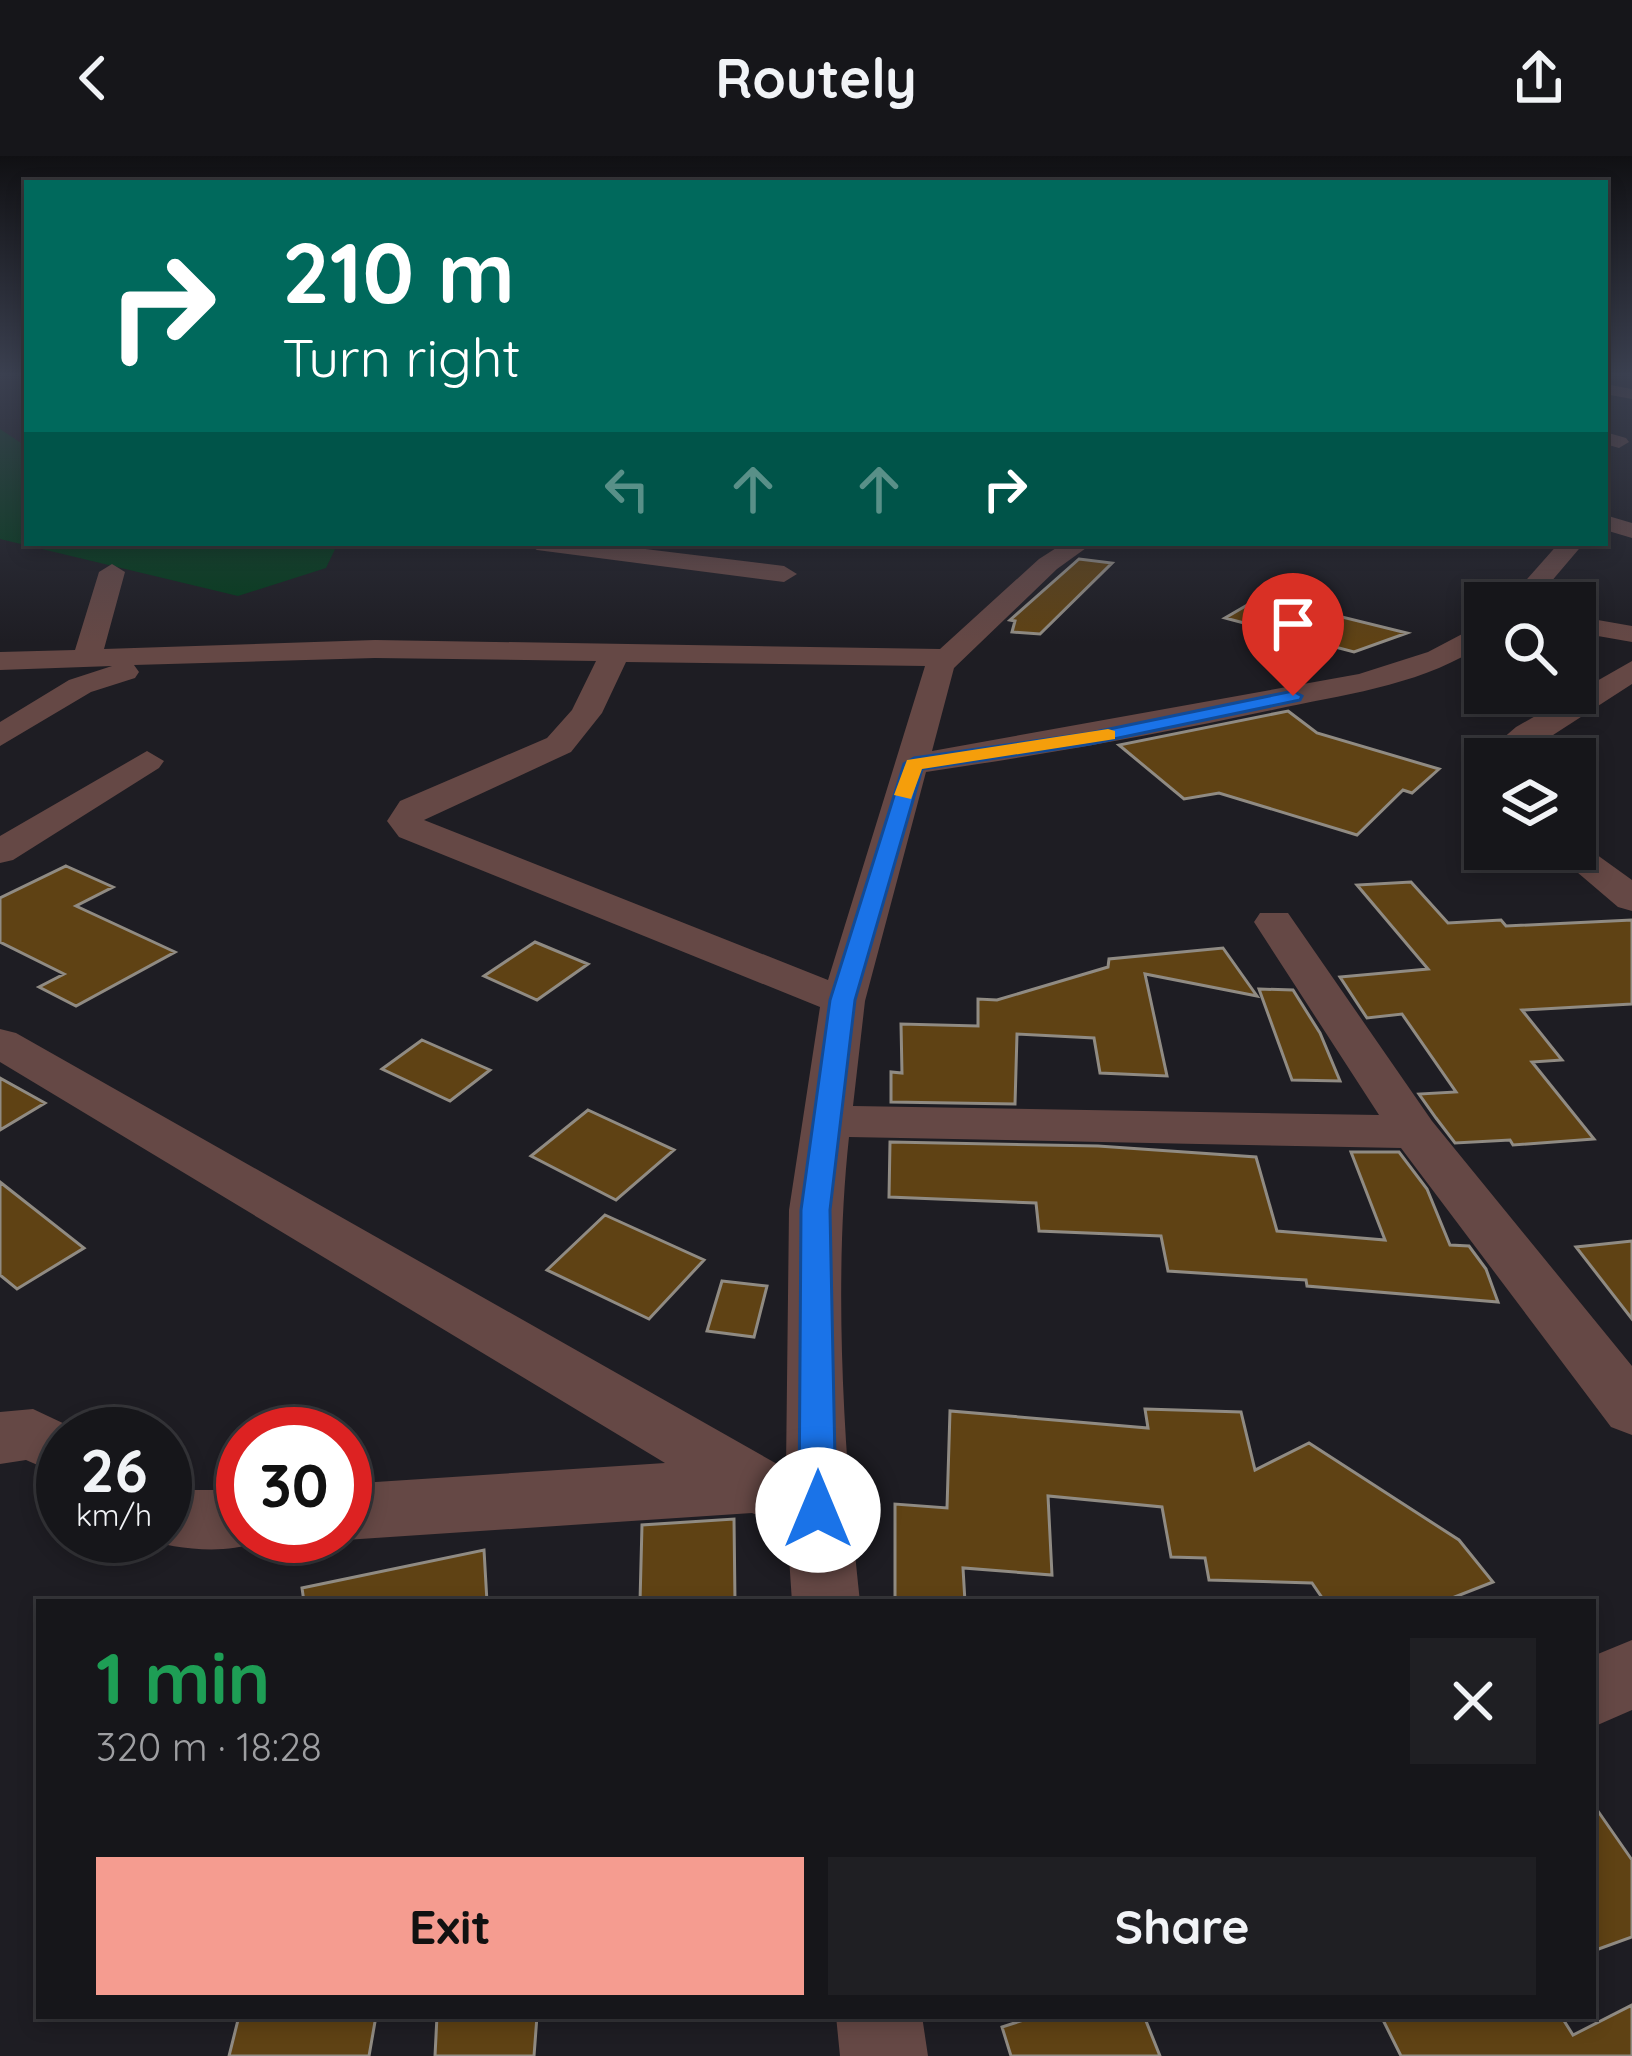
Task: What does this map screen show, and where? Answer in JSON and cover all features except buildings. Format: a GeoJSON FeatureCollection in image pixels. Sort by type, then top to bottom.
{"type":"FeatureCollection","features":[{"type":"Feature","properties":{"kind":"street"},"geometry":{"type":"LineString","coordinates":[[590,546],[660,550],[784,574]]}},
{"type":"Feature","properties":{"kind":"street"},"geometry":{"type":"LineString","coordinates":[[826,1599],[818,1510],[815,1210],[842,1000],[946,658],[1048,564],[1076,546]]}},
{"type":"Feature","properties":{"kind":"street"},"geometry":{"type":"LineString","coordinates":[[1538,582],[1569,546]]}},
{"type":"Feature","properties":{"kind":"street"},"geometry":{"type":"LineString","coordinates":[[86,661],[112,572]]}},
{"type":"Feature","properties":{"kind":"street"},"geometry":{"type":"LineString","coordinates":[[1596,628],[1632,634]]}},
{"type":"Feature","properties":{"kind":"street"},"geometry":{"type":"LineString","coordinates":[[914,764],[1090,739],[1386,676],[1464,645]]}},
{"type":"Feature","properties":{"kind":"street"},"geometry":{"type":"LineString","coordinates":[[0,662],[318,650],[946,658]]}},
{"type":"Feature","properties":{"kind":"street"},"geometry":{"type":"LineString","coordinates":[[614,655],[586,713],[559,745],[413,809],[405,821],[412,829],[842,1000]]}},
{"type":"Feature","properties":{"kind":"street"},"geometry":{"type":"LineString","coordinates":[[0,736],[80,686],[120,675],[143,659]]}},
{"type":"Feature","properties":{"kind":"street"},"geometry":{"type":"LineString","coordinates":[[0,681],[47,662]]}},
{"type":"Feature","properties":{"kind":"street"},"geometry":{"type":"LineString","coordinates":[[1596,697],[1632,670]]}},
{"type":"Feature","properties":{"kind":"street"},"geometry":{"type":"LineString","coordinates":[[1596,698],[1632,709]]}},
{"type":"Feature","properties":{"kind":"street"},"geometry":{"type":"LineString","coordinates":[[1518,738],[1563,714]]}},
{"type":"Feature","properties":{"kind":"street"},"geometry":{"type":"LineString","coordinates":[[0,852],[147,761]]}},
{"type":"Feature","properties":{"kind":"street"},"geometry":{"type":"LineString","coordinates":[[1595,870],[1632,899]]}},
{"type":"Feature","properties":{"kind":"street"},"geometry":{"type":"LineString","coordinates":[[1274,922],[1414,1132],[1632,1410]]}},
{"type":"Feature","properties":{"kind":"street"},"geometry":{"type":"LineString","coordinates":[[0,1043],[755,1485],[818,1510]]}},
{"type":"Feature","properties":{"kind":"street"},"geometry":{"type":"LineString","coordinates":[[827,1121],[1414,1132]]}},
{"type":"Feature","properties":{"kind":"street"},"geometry":{"type":"LineString","coordinates":[[0,1438],[36,1436]]}},
{"type":"Feature","properties":{"kind":"street"},"geometry":{"type":"LineString","coordinates":[[372,1510],[755,1485]]}},
{"type":"Feature","properties":{"kind":"street"},"geometry":{"type":"LineString","coordinates":[[1596,1691],[1632,1674]]}},
{"type":"Feature","properties":{"kind":"street"},"geometry":{"type":"LineString","coordinates":[[879,2019],[884,2056]]}},
{"type":"Feature","properties":{"kind":"green space"},"geometry":{"type":"Polygon","coordinates":[[[0,465],[24,465],[24,545],[0,539],[0,465]]]}},
{"type":"Feature","properties":{"kind":"green space"},"geometry":{"type":"Polygon","coordinates":[[[29,546],[337,546],[326,568],[238,596],[29,546]]]}},
{"type":"Feature","properties":{"kind":"slow traffic"},"geometry":{"type":"LineString","coordinates":[[904,795],[914,764],[1108,735]]}},
{"type":"Feature","properties":{"kind":"route"},"geometry":{"type":"LineString","coordinates":[[818,1510],[815,1210],[842,1000],[914,764],[1090,739],[1293,696]]}}]}
